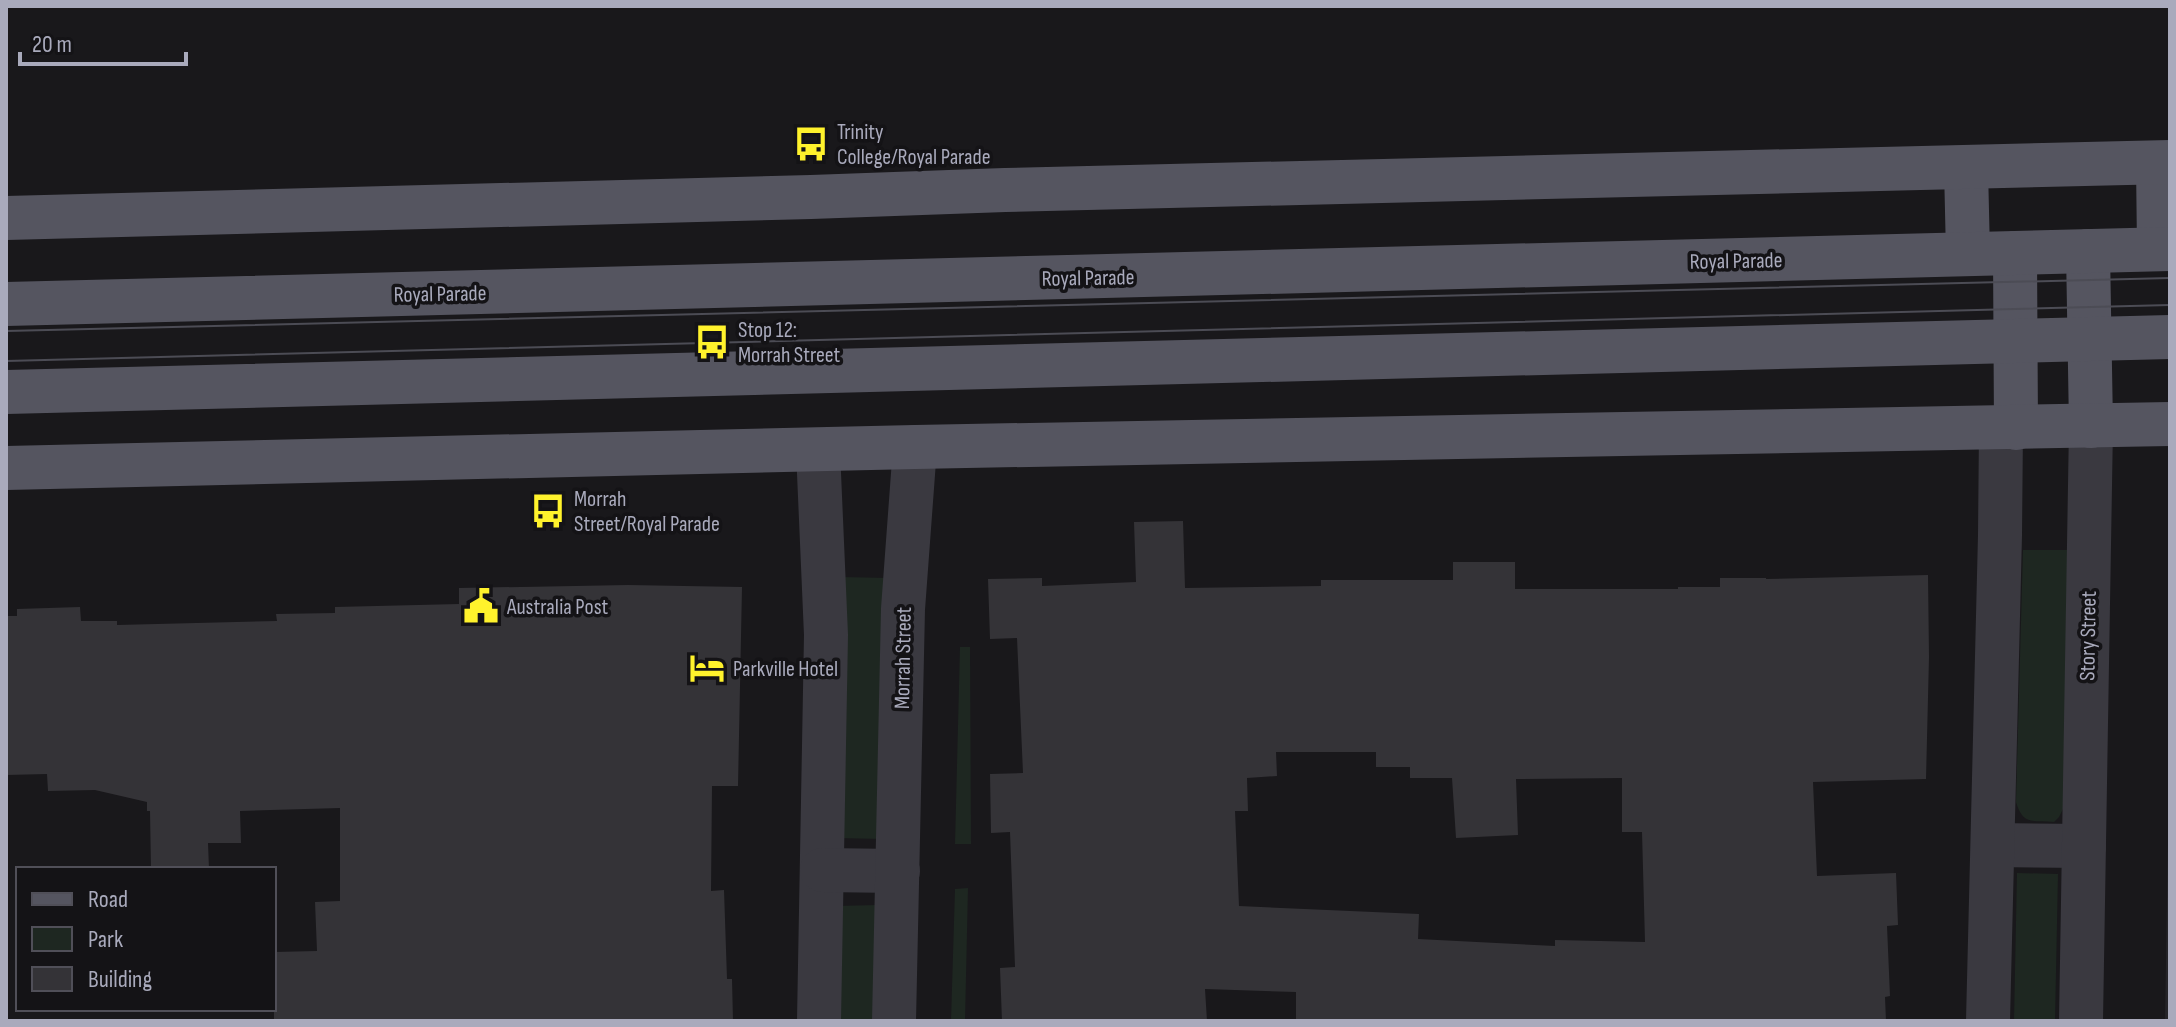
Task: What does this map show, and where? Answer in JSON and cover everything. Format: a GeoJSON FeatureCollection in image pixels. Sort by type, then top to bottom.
{"type":"FeatureCollection","features":[{"type":"Feature","properties":{"kind":"main road"},"geometry":{"type":"LineString","coordinates":[[6,218],[2164,162],[2165,249]]}},
{"type":"Feature","properties":{"kind":"main road"},"geometry":{"type":"LineString","coordinates":[[1966,168],[1968,254]]}},
{"type":"Feature","properties":{"kind":"main road","name":"Royal Parade"},"geometry":{"type":"LineString","coordinates":[[6,304],[2165,249]]}},
{"type":"Feature","properties":{"kind":"main road"},"geometry":{"type":"LineString","coordinates":[[2088,251],[2091,426]]}},
{"type":"Feature","properties":{"kind":"main road"},"geometry":{"type":"LineString","coordinates":[[2008,428],[2015,341],[2015,253]]}},
{"type":"Feature","properties":{"kind":"main road"},"geometry":{"type":"LineString","coordinates":[[6,392],[2170,337]]}},
{"type":"Feature","properties":{"kind":"main road"},"geometry":{"type":"LineString","coordinates":[[6,468],[915,447],[2170,424]]}},
{"type":"Feature","properties":{"kind":"street","name":"Story Street"},"geometry":{"type":"LineString","coordinates":[[2081,1021],[2091,426]]}},
{"type":"Feature","properties":{"kind":"street"},"geometry":{"type":"LineString","coordinates":[[1988,1021],[2008,428]]}},
{"type":"Feature","properties":{"kind":"street","name":"Morrah Street"},"geometry":{"type":"LineString","coordinates":[[894,1021],[903,609],[915,447]]}},
{"type":"Feature","properties":{"kind":"street"},"geometry":{"type":"LineString","coordinates":[[818,450],[826,635],[819,1021]]}},
{"type":"Feature","properties":{"kind":"street"},"geometry":{"type":"LineString","coordinates":[[1993,845],[2084,846]]}},
{"type":"Feature","properties":{"kind":"street"},"geometry":{"type":"LineString","coordinates":[[822,870],[898,871]]}},
{"type":"Feature","properties":{"kind":"shaded area"},"geometry":{"type":"Polygon","coordinates":[[[2170,719],[2170,1021],[2165,1021],[2170,719]]]}},
{"type":"Feature","properties":{"kind":"green space"},"geometry":{"type":"Polygon","coordinates":[[[2023,550],[2070,550],[2065,805],[2054,822],[2026,818],[2016,802],[2023,550]]]}},
{"type":"Feature","properties":{"kind":"green space"},"geometry":{"type":"Polygon","coordinates":[[[841,577],[888,578],[883,839],[836,838],[841,577]]]}},
{"type":"Feature","properties":{"kind":"green space"},"geometry":{"type":"Polygon","coordinates":[[[960,647],[970,647],[971,844],[955,844],[960,647]]]}},
{"type":"Feature","properties":{"kind":"green space"},"geometry":{"type":"Polygon","coordinates":[[[2017,873],[2058,874],[2055,1021],[2014,1021],[2017,873]]]}},
{"type":"Feature","properties":{"kind":"green space"},"geometry":{"type":"Polygon","coordinates":[[[968,888],[965,1021],[951,1021],[955,889],[968,888]]]}},
{"type":"Feature","properties":{"kind":"green space"},"geometry":{"type":"Polygon","coordinates":[[[879,905],[877,1021],[831,1021],[834,906],[879,905]]]}},
{"type":"Feature","properties":{"kind":"building"},"geometry":{"type":"Polygon","coordinates":[[[1183,521],[1185,588],[1321,586],[1321,580],[1453,580],[1453,562],[1515,562],[1515,589],[1678,589],[1720,587],[1720,578],[1928,575],[1926,779],[1813,782],[1817,876],[1896,873],[1898,925],[1887,926],[1890,996],[1885,997],[1886,1021],[1296,1021],[1296,992],[1205,989],[1207,1021],[1002,1021],[1000,968],[1015,967],[1010,832],[991,833],[990,774],[1023,773],[1017,638],[990,639],[988,579],[1042,578],[1042,586],[1136,582],[1134,522],[1183,521]],[[1276,752],[1277,776],[1247,778],[1248,811],[1235,811],[1239,906],[1419,914],[1418,939],[1555,946],[1555,940],[1645,942],[1642,832],[1622,832],[1622,778],[1516,779],[1518,835],[1456,838],[1452,778],[1410,778],[1410,767],[1376,767],[1376,752],[1276,752]]]}},
{"type":"Feature","properties":{"kind":"building"},"geometry":{"type":"Polygon","coordinates":[[[628,585],[742,587],[738,786],[712,786],[711,891],[724,890],[727,979],[732,979],[733,1021],[274,1021],[276,952],[317,951],[315,902],[340,901],[340,808],[240,811],[241,843],[208,843],[209,867],[151,867],[150,811],[147,811],[147,802],[95,790],[48,791],[47,774],[6,775],[6,616],[17,616],[17,609],[80,607],[81,621],[117,621],[117,625],[277,621],[276,614],[335,613],[335,607],[459,604],[459,588],[628,585]]]}},
{"type":"Feature","properties":{"kind":"tram line"},"geometry":{"type":"LineString","coordinates":[[6,331],[2170,278]]}},
{"type":"Feature","properties":{"kind":"tram line"},"geometry":{"type":"LineString","coordinates":[[6,361],[2170,305]]}},
{"type":"Feature","properties":{"kind":"place","name":"Trinity College/Royal Parade"},"geometry":{"type":"Point","coordinates":[811,144]}},
{"type":"Feature","properties":{"kind":"place","name":"Stop 12: Morrah Street"},"geometry":{"type":"Point","coordinates":[712,342]}},
{"type":"Feature","properties":{"kind":"place","name":"Morrah Street/Royal Parade"},"geometry":{"type":"Point","coordinates":[548,511]}},
{"type":"Feature","properties":{"kind":"place","name":"Australia Post"},"geometry":{"type":"Point","coordinates":[481,606]}},
{"type":"Feature","properties":{"kind":"place","name":"Parkville Hotel"},"geometry":{"type":"Point","coordinates":[707,668]}}]}
